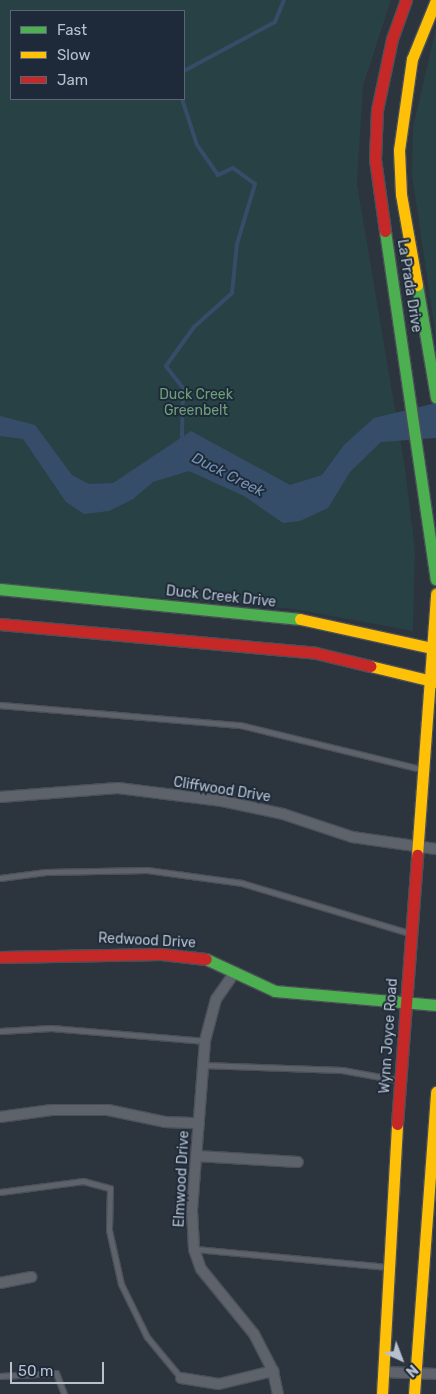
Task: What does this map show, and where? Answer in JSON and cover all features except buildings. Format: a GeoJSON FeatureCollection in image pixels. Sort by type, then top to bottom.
{"type":"FeatureCollection","features":[{"type":"Feature","properties":{"kind":"main road","name":"La Prada Drive"},"geometry":{"type":"LineString","coordinates":[[406,0],[392,39],[377,110],[375,159],[428,508],[436,579]]}},
{"type":"Feature","properties":{"kind":"main road","name":"La Prada Drive"},"geometry":{"type":"LineString","coordinates":[[436,0],[412,59],[401,113],[401,194],[436,397]]}},
{"type":"Feature","properties":{"kind":"main road","name":"Duck Creek Drive"},"geometry":{"type":"LineString","coordinates":[[0,589],[316,621],[435,649]]}},
{"type":"Feature","properties":{"kind":"main road"},"geometry":{"type":"LineString","coordinates":[[0,624],[316,653],[433,682],[436,594]]}},
{"type":"Feature","properties":{"kind":"main road","name":"Wynn Joyce Road"},"geometry":{"type":"LineString","coordinates":[[382,1394],[400,1081],[418,846],[420,769],[433,682]]}},
{"type":"Feature","properties":{"kind":"main road","name":"Redwood Drive"},"geometry":{"type":"LineString","coordinates":[[0,957],[161,954],[203,958],[275,991],[436,1005]]}},
{"type":"Feature","properties":{"kind":"main road"},"geometry":{"type":"LineString","coordinates":[[414,1394],[436,1092]]}},
{"type":"Feature","properties":{"kind":"street","name":"Cliffwood Drive"},"geometry":{"type":"LineString","coordinates":[[0,797],[118,788],[222,802],[283,814],[352,836],[436,849]]}},
{"type":"Feature","properties":{"kind":"street","name":"Elmwood Drive"},"geometry":{"type":"LineString","coordinates":[[235,972],[216,999],[205,1041],[196,1156],[194,1249],[201,1269],[254,1334],[273,1371],[278,1394]]}},
{"type":"Feature","properties":{"kind":"street"},"geometry":{"type":"LineString","coordinates":[[0,1117],[52,1110],[108,1110],[199,1123]]}},
{"type":"Feature","properties":{"kind":"street"},"geometry":{"type":"LineString","coordinates":[[196,1156],[298,1162]]}},
{"type":"Feature","properties":{"kind":"street"},"geometry":{"type":"LineString","coordinates":[[0,1283],[32,1277]]}},
{"type":"Feature","properties":{"kind":"street"},"geometry":{"type":"LineString","coordinates":[[181,1378],[219,1384],[273,1371]]}},
{"type":"Feature","properties":{"kind":"street"},"geometry":{"type":"LineString","coordinates":[[383,1372],[436,1374]]}},
{"type":"Feature","properties":{"kind":"lane"},"geometry":{"type":"LineString","coordinates":[[0,705],[240,725],[420,769]]}},
{"type":"Feature","properties":{"kind":"lane"},"geometry":{"type":"LineString","coordinates":[[0,878],[46,872],[156,871],[242,883],[411,933]]}},
{"type":"Feature","properties":{"kind":"lane"},"geometry":{"type":"LineString","coordinates":[[0,1031],[51,1028],[205,1041]]}},
{"type":"Feature","properties":{"kind":"lane"},"geometry":{"type":"LineString","coordinates":[[203,1065],[342,1070],[400,1081]]}},
{"type":"Feature","properties":{"kind":"lane"},"geometry":{"type":"LineString","coordinates":[[0,1192],[83,1181],[110,1188],[108,1230],[121,1284],[147,1337],[181,1378]]}},
{"type":"Feature","properties":{"kind":"lane"},"geometry":{"type":"LineString","coordinates":[[194,1249],[388,1267]]}},
{"type":"Feature","properties":{"kind":"lane"},"geometry":{"type":"LineString","coordinates":[[0,1376],[56,1373],[64,1394]]}},
{"type":"Feature","properties":{"kind":"green space","name":"Duck Creek Greenbelt"},"geometry":{"type":"Polygon","coordinates":[[[0,0],[391,0],[363,86],[357,184],[405,468],[415,550],[413,631],[294,609],[0,584],[0,0]]]}},
{"type":"Feature","properties":{"kind":"green space"},"geometry":{"type":"Polygon","coordinates":[[[436,28],[436,338],[412,175],[413,127],[436,28]]]}},
{"type":"Feature","properties":{"kind":"water","name":"Duck Creek"},"geometry":{"type":"Polygon","coordinates":[[[436,403],[436,438],[381,442],[350,472],[328,508],[300,521],[283,523],[244,496],[189,471],[153,482],[133,499],[109,511],[84,514],[66,502],[23,439],[0,436],[0,416],[35,425],[72,475],[89,484],[113,483],[191,431],[290,485],[322,475],[344,445],[374,418],[436,403]]]}},
{"type":"Feature","properties":{"kind":"waterway"},"geometry":{"type":"LineString","coordinates":[[185,70],[275,22],[284,0]]}},
{"type":"Feature","properties":{"kind":"waterway"},"geometry":{"type":"LineString","coordinates":[[182,100],[197,145],[218,175],[233,168],[255,184],[237,244],[232,293],[194,327],[166,366],[183,388],[182,439]]}},
{"type":"Feature","properties":{"kind":"traffic: fast"},"geometry":{"type":"LineString","coordinates":[[385,231],[436,579]]}},
{"type":"Feature","properties":{"kind":"traffic: fast"},"geometry":{"type":"LineString","coordinates":[[417,285],[436,397]]}},
{"type":"Feature","properties":{"kind":"traffic: fast"},"geometry":{"type":"LineString","coordinates":[[0,589],[300,619]]}},
{"type":"Feature","properties":{"kind":"traffic: fast"},"geometry":{"type":"LineString","coordinates":[[206,959],[275,991],[436,1005]]}},
{"type":"Feature","properties":{"kind":"traffic: slow"},"geometry":{"type":"LineString","coordinates":[[417,285],[401,194],[399,150],[412,59],[436,0]]}},
{"type":"Feature","properties":{"kind":"traffic: slow"},"geometry":{"type":"LineString","coordinates":[[417,855],[436,594]]}},
{"type":"Feature","properties":{"kind":"traffic: slow"},"geometry":{"type":"LineString","coordinates":[[300,619],[436,649]]}},
{"type":"Feature","properties":{"kind":"traffic: slow"},"geometry":{"type":"LineString","coordinates":[[370,666],[436,682]]}},
{"type":"Feature","properties":{"kind":"traffic: slow"},"geometry":{"type":"LineString","coordinates":[[414,1394],[436,1092]]}},
{"type":"Feature","properties":{"kind":"traffic: slow"},"geometry":{"type":"LineString","coordinates":[[382,1394],[397,1124]]}},
{"type":"Feature","properties":{"kind":"traffic: jam"},"geometry":{"type":"LineString","coordinates":[[385,231],[375,159],[377,110],[392,39],[406,0]]}},
{"type":"Feature","properties":{"kind":"traffic: jam"},"geometry":{"type":"LineString","coordinates":[[0,624],[316,653],[370,666]]}},
{"type":"Feature","properties":{"kind":"traffic: jam"},"geometry":{"type":"LineString","coordinates":[[397,1124],[417,855]]}},
{"type":"Feature","properties":{"kind":"traffic: jam"},"geometry":{"type":"LineString","coordinates":[[0,957],[161,954],[206,959]]}}]}
